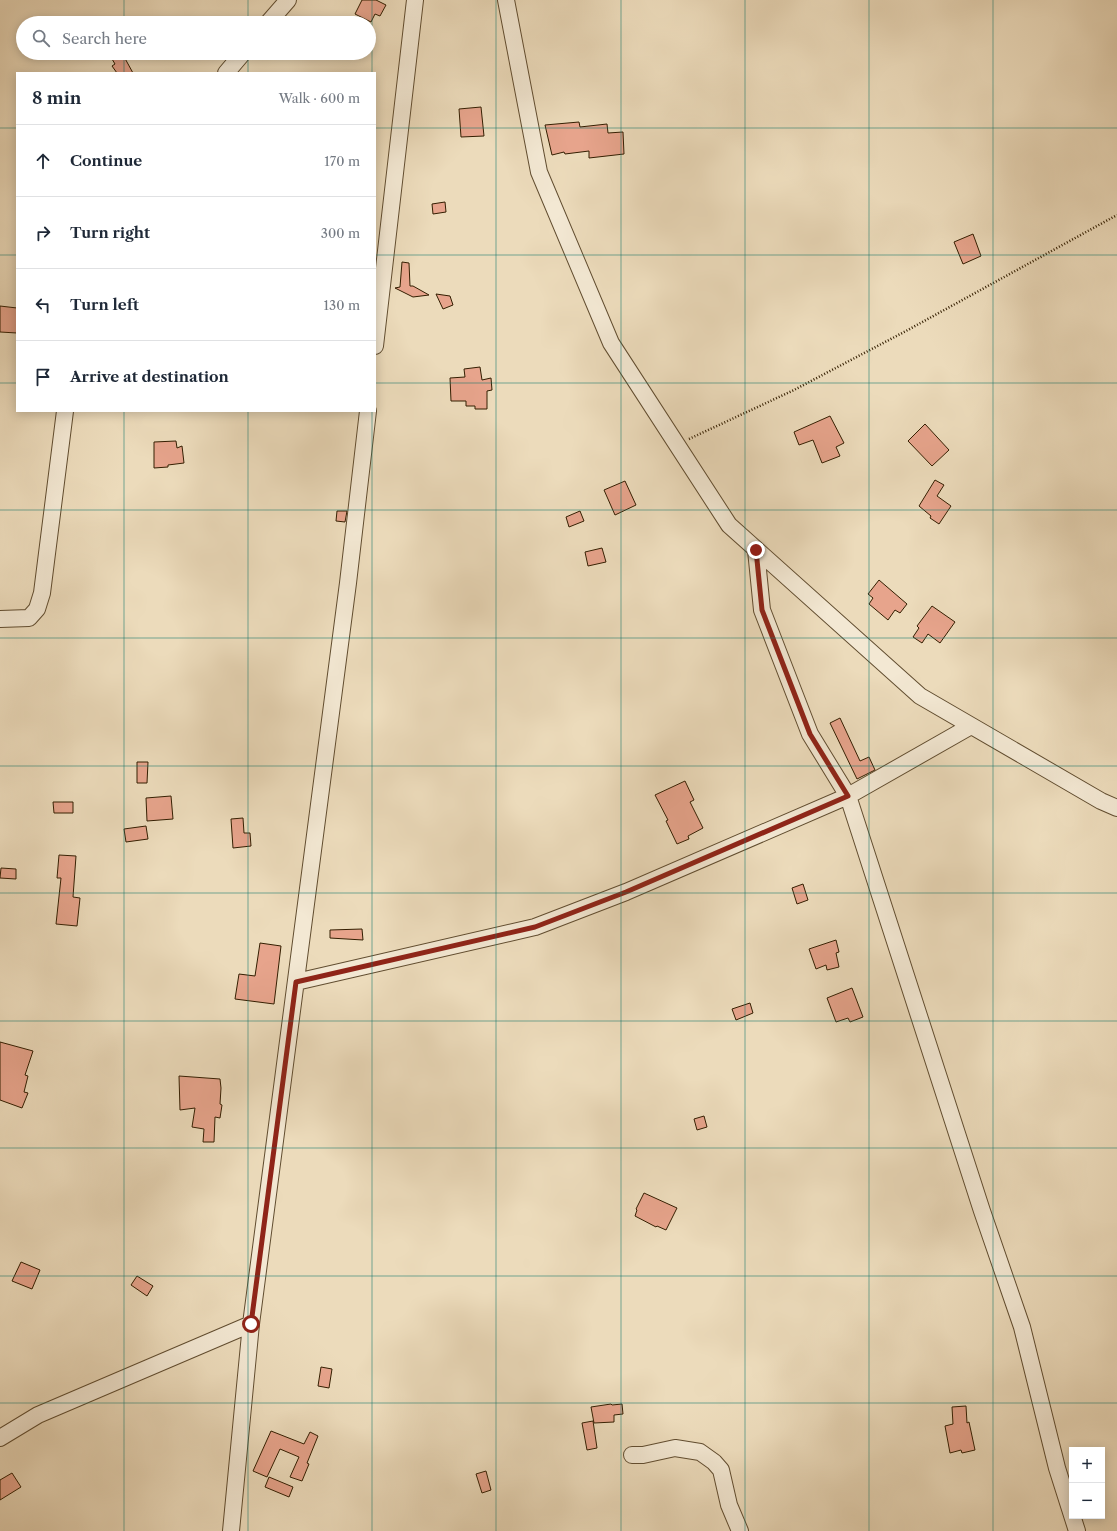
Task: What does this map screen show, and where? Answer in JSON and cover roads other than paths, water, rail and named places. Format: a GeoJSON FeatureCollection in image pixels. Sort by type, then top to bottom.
{"type":"FeatureCollection","features":[{"type":"Feature","properties":{"kind":"street"},"geometry":{"type":"LineString","coordinates":[[274,16],[288,0]]}},
{"type":"Feature","properties":{"kind":"street"},"geometry":{"type":"LineString","coordinates":[[376,337],[415,0]]}},
{"type":"Feature","properties":{"kind":"street"},"geometry":{"type":"LineString","coordinates":[[506,0],[539,172],[611,343],[729,525],[920,696],[1101,801],[1117,808]]}},
{"type":"Feature","properties":{"kind":"street"},"geometry":{"type":"LineString","coordinates":[[227,72],[237,60]]}},
{"type":"Feature","properties":{"kind":"street"},"geometry":{"type":"LineString","coordinates":[[0,619],[29,618],[37,609],[42,593],[65,412]]}},
{"type":"Feature","properties":{"kind":"street"},"geometry":{"type":"LineString","coordinates":[[231,1531],[251,1324],[348,583],[368,412]]}},
{"type":"Feature","properties":{"kind":"street"},"geometry":{"type":"LineString","coordinates":[[756,550],[762,610],[810,734],[848,796],[980,1204],[1022,1327],[1057,1468],[1077,1531]]}},
{"type":"Feature","properties":{"kind":"street"},"geometry":{"type":"LineString","coordinates":[[296,982],[535,927],[626,892],[848,796],[971,726]]}},
{"type":"Feature","properties":{"kind":"street"},"geometry":{"type":"LineString","coordinates":[[0,1438],[38,1415],[251,1324]]}},
{"type":"Feature","properties":{"kind":"street"},"geometry":{"type":"LineString","coordinates":[[632,1455],[643,1455],[675,1448],[700,1452],[705,1455],[721,1470],[728,1505],[740,1531]]}}]}
